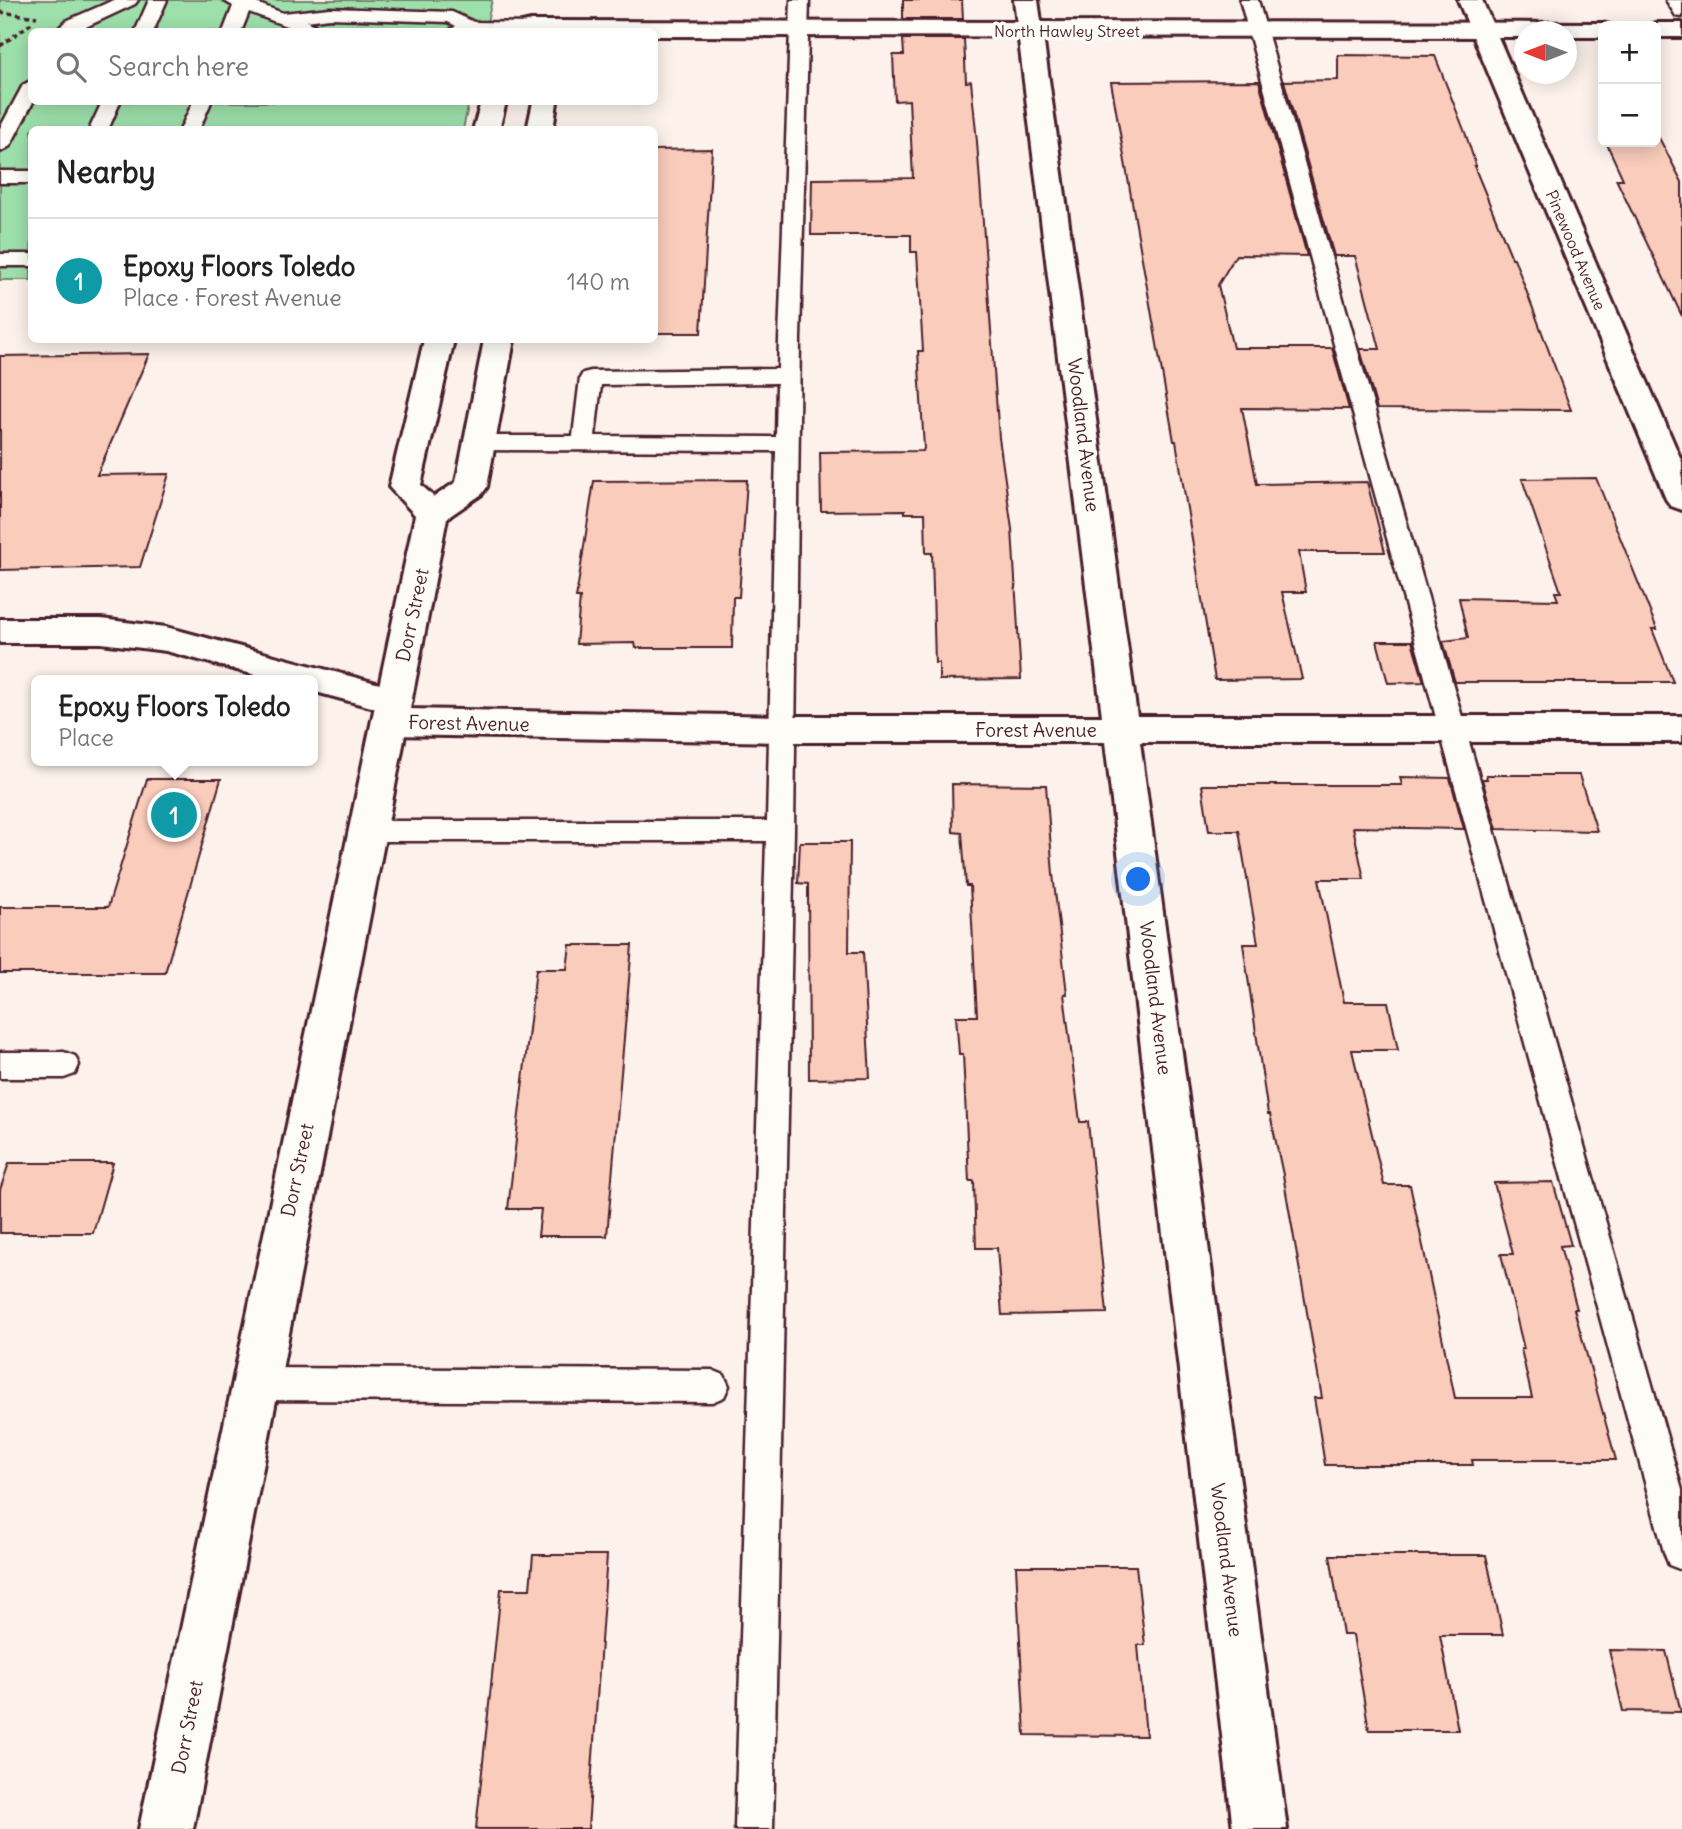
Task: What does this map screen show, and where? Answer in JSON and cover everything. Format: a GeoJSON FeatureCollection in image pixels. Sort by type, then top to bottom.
{"type":"FeatureCollection","features":[{"type":"Feature","properties":{"kind":"street","name":"Pinewood Avenue"},"geometry":{"type":"LineString","coordinates":[[1470,0],[1682,499]]}},
{"type":"Feature","properties":{"kind":"street","name":"North Hawley Street"},"geometry":{"type":"LineString","coordinates":[[532,21],[800,29],[1028,16],[1258,31],[1598,30]]}},
{"type":"Feature","properties":{"kind":"street","name":"Woodland Avenue"},"geometry":{"type":"LineString","coordinates":[[1028,16],[1122,730],[1261,1829]]}},
{"type":"Feature","properties":{"kind":"street"},"geometry":{"type":"LineString","coordinates":[[1661,30],[1682,30]]}},
{"type":"Feature","properties":{"kind":"street"},"geometry":{"type":"LineString","coordinates":[[487,126],[492,105]]}},
{"type":"Feature","properties":{"kind":"street"},"geometry":{"type":"LineString","coordinates":[[541,126],[544,105]]}},
{"type":"Feature","properties":{"kind":"street"},"geometry":{"type":"LineString","coordinates":[[438,343],[405,487],[432,513],[471,486],[498,343]]}},
{"type":"Feature","properties":{"kind":"street","name":"Dorr Street"},"geometry":{"type":"LineString","coordinates":[[166,1829],[432,513]]}},
{"type":"Feature","properties":{"kind":"street","name":"Forest Avenue"},"geometry":{"type":"LineString","coordinates":[[0,631],[101,631],[166,639],[280,675]]}},
{"type":"Feature","properties":{"kind":"street","name":"Forest Avenue"},"geometry":{"type":"LineString","coordinates":[[318,687],[393,711],[782,729],[1682,729]]}},
{"type":"Feature","properties":{"kind":"lane"},"geometry":{"type":"LineString","coordinates":[[69,28],[129,0]]}},
{"type":"Feature","properties":{"kind":"lane"},"geometry":{"type":"LineString","coordinates":[[146,28],[158,0]]}},
{"type":"Feature","properties":{"kind":"lane"},"geometry":{"type":"LineString","coordinates":[[754,1829],[800,0]]}},
{"type":"Feature","properties":{"kind":"lane"},"geometry":{"type":"LineString","coordinates":[[1249,0],[1682,1552]]}},
{"type":"Feature","properties":{"kind":"lane"},"geometry":{"type":"LineString","coordinates":[[1675,0],[1682,12]]}},
{"type":"Feature","properties":{"kind":"lane"},"geometry":{"type":"LineString","coordinates":[[233,28],[238,2],[308,28]]}},
{"type":"Feature","properties":{"kind":"lane"},"geometry":{"type":"LineString","coordinates":[[282,18],[330,13],[452,17],[462,28]]}},
{"type":"Feature","properties":{"kind":"lane"},"geometry":{"type":"LineString","coordinates":[[472,28],[532,21]]}},
{"type":"Feature","properties":{"kind":"lane"},"geometry":{"type":"LineString","coordinates":[[0,146],[28,93]]}},
{"type":"Feature","properties":{"kind":"lane"},"geometry":{"type":"LineString","coordinates":[[101,126],[110,105]]}},
{"type":"Feature","properties":{"kind":"lane"},"geometry":{"type":"LineString","coordinates":[[192,126],[201,105]]}},
{"type":"Feature","properties":{"kind":"lane"},"geometry":{"type":"LineString","coordinates":[[0,177],[28,177]]}},
{"type":"Feature","properties":{"kind":"lane"},"geometry":{"type":"LineString","coordinates":[[0,260],[28,260]]}},
{"type":"Feature","properties":{"kind":"lane"},"geometry":{"type":"LineString","coordinates":[[583,443],[591,378],[789,376]]}},
{"type":"Feature","properties":{"kind":"lane"},"geometry":{"type":"LineString","coordinates":[[479,443],[787,444]]}},
{"type":"Feature","properties":{"kind":"lane"},"geometry":{"type":"LineString","coordinates":[[368,831],[780,831]]}},
{"type":"Feature","properties":{"kind":"lane"},"geometry":{"type":"LineString","coordinates":[[0,1065],[64,1065]]}},
{"type":"Feature","properties":{"kind":"lane"},"geometry":{"type":"LineString","coordinates":[[254,1384],[712,1386]]}},
{"type":"Feature","properties":{"kind":"path"},"geometry":{"type":"LineString","coordinates":[[0,12],[39,18]]}},
{"type":"Feature","properties":{"kind":"green space"},"geometry":{"type":"Polygon","coordinates":[[[0,0],[492,0],[486,28],[28,28],[28,105],[468,105],[464,126],[28,126],[28,280],[0,280],[0,0]]]}},
{"type":"Feature","properties":{"kind":"building"},"geometry":{"type":"Polygon","coordinates":[[[903,0],[962,0],[963,19],[903,19],[903,0]]]}},
{"type":"Feature","properties":{"kind":"building"},"geometry":{"type":"Polygon","coordinates":[[[903,39],[964,39],[966,82],[971,81],[977,142],[999,438],[1012,529],[1021,679],[939,680],[939,663],[935,663],[932,553],[926,553],[925,513],[905,513],[905,510],[821,511],[820,452],[923,451],[924,448],[918,351],[923,351],[917,252],[911,252],[911,235],[811,235],[812,179],[913,178],[909,100],[895,101],[893,55],[904,55],[903,39]]]}},
{"type":"Feature","properties":{"kind":"building"},"geometry":{"type":"Polygon","coordinates":[[[1338,55],[1435,56],[1466,135],[1474,166],[1514,258],[1571,410],[1377,409],[1360,349],[1380,349],[1355,256],[1334,256],[1284,81],[1338,80],[1338,55]]]}},
{"type":"Feature","properties":{"kind":"building"},"geometry":{"type":"Polygon","coordinates":[[[1259,81],[1307,256],[1236,255],[1218,285],[1233,348],[1332,348],[1349,409],[1242,408],[1257,484],[1367,482],[1385,552],[1299,552],[1306,592],[1282,592],[1302,679],[1215,680],[1176,441],[1111,82],[1259,81]]]}},
{"type":"Feature","properties":{"kind":"building"},"geometry":{"type":"Polygon","coordinates":[[[1661,142],[1682,182],[1682,316],[1616,179],[1623,179],[1608,147],[1661,147],[1661,142]]]}},
{"type":"Feature","properties":{"kind":"building"},"geometry":{"type":"Polygon","coordinates":[[[712,149],[701,333],[658,333],[658,150],[712,149]]]}},
{"type":"Feature","properties":{"kind":"building"},"geometry":{"type":"Polygon","coordinates":[[[149,354],[97,475],[169,474],[140,567],[0,570],[0,356],[149,354]]]}},
{"type":"Feature","properties":{"kind":"building"},"geometry":{"type":"Polygon","coordinates":[[[1596,478],[1657,629],[1652,629],[1673,682],[1455,682],[1443,641],[1468,638],[1459,598],[1558,600],[1555,592],[1561,592],[1522,479],[1596,478]]]}},
{"type":"Feature","properties":{"kind":"building"},"geometry":{"type":"Polygon","coordinates":[[[747,480],[739,597],[733,597],[732,648],[636,648],[635,643],[576,644],[580,598],[576,598],[594,481],[747,480]]]}},
{"type":"Feature","properties":{"kind":"building"},"geometry":{"type":"Polygon","coordinates":[[[1377,641],[1412,641],[1424,682],[1388,683],[1377,641]]]}},
{"type":"Feature","properties":{"kind":"building"},"geometry":{"type":"Polygon","coordinates":[[[1486,775],[1579,775],[1597,831],[1497,829],[1482,779],[1487,779],[1486,775]]]}},
{"type":"Feature","properties":{"kind":"building"},"geometry":{"type":"Polygon","coordinates":[[[1400,777],[1450,778],[1464,829],[1353,827],[1364,879],[1319,879],[1344,1002],[1388,1002],[1398,1050],[1352,1050],[1384,1185],[1410,1185],[1455,1398],[1532,1398],[1521,1349],[1524,1349],[1501,1254],[1513,1254],[1494,1183],[1553,1182],[1571,1245],[1560,1246],[1577,1309],[1574,1309],[1616,1460],[1472,1460],[1473,1465],[1325,1465],[1314,1398],[1322,1398],[1283,1175],[1268,1114],[1243,944],[1258,944],[1239,831],[1209,831],[1202,785],[1402,785],[1400,777]]]}},
{"type":"Feature","properties":{"kind":"building"},"geometry":{"type":"Polygon","coordinates":[[[147,779],[221,779],[165,973],[0,973],[0,907],[108,907],[147,779]]]}},
{"type":"Feature","properties":{"kind":"building"},"geometry":{"type":"Polygon","coordinates":[[[952,784],[1046,785],[1067,994],[1064,994],[1080,1122],[1088,1122],[1107,1313],[1002,1315],[997,1248],[976,1248],[974,1181],[969,1181],[963,1054],[959,1054],[956,1016],[977,1016],[970,886],[966,886],[962,833],[953,832],[952,784]]]}},
{"type":"Feature","properties":{"kind":"building"},"geometry":{"type":"Polygon","coordinates":[[[800,842],[850,842],[849,952],[863,952],[870,1078],[809,1079],[808,884],[798,883],[800,842]]]}},
{"type":"Feature","properties":{"kind":"building"},"geometry":{"type":"Polygon","coordinates":[[[570,945],[632,945],[607,1236],[538,1236],[541,1209],[508,1209],[536,969],[567,969],[570,945]]]}},
{"type":"Feature","properties":{"kind":"building"},"geometry":{"type":"Polygon","coordinates":[[[9,1163],[113,1163],[93,1233],[0,1233],[0,1190],[9,1163]]]}},
{"type":"Feature","properties":{"kind":"building"},"geometry":{"type":"Polygon","coordinates":[[[533,1555],[607,1555],[588,1829],[476,1829],[501,1589],[530,1589],[533,1555]]]}},
{"type":"Feature","properties":{"kind":"building"},"geometry":{"type":"Polygon","coordinates":[[[1330,1555],[1486,1555],[1503,1635],[1440,1635],[1458,1730],[1369,1730],[1353,1635],[1343,1635],[1330,1555]]]}},
{"type":"Feature","properties":{"kind":"building"},"geometry":{"type":"Polygon","coordinates":[[[1016,1566],[1136,1566],[1145,1645],[1138,1645],[1146,1736],[1025,1735],[1016,1566]]]}},
{"type":"Feature","properties":{"kind":"building"},"geometry":{"type":"Polygon","coordinates":[[[1609,1650],[1666,1651],[1681,1712],[1623,1711],[1609,1650]]]}},
{"type":"Feature","properties":{"kind":"place","name":"Epoxy Floors Toledo"},"geometry":{"type":"Point","coordinates":[174,815]}}]}
